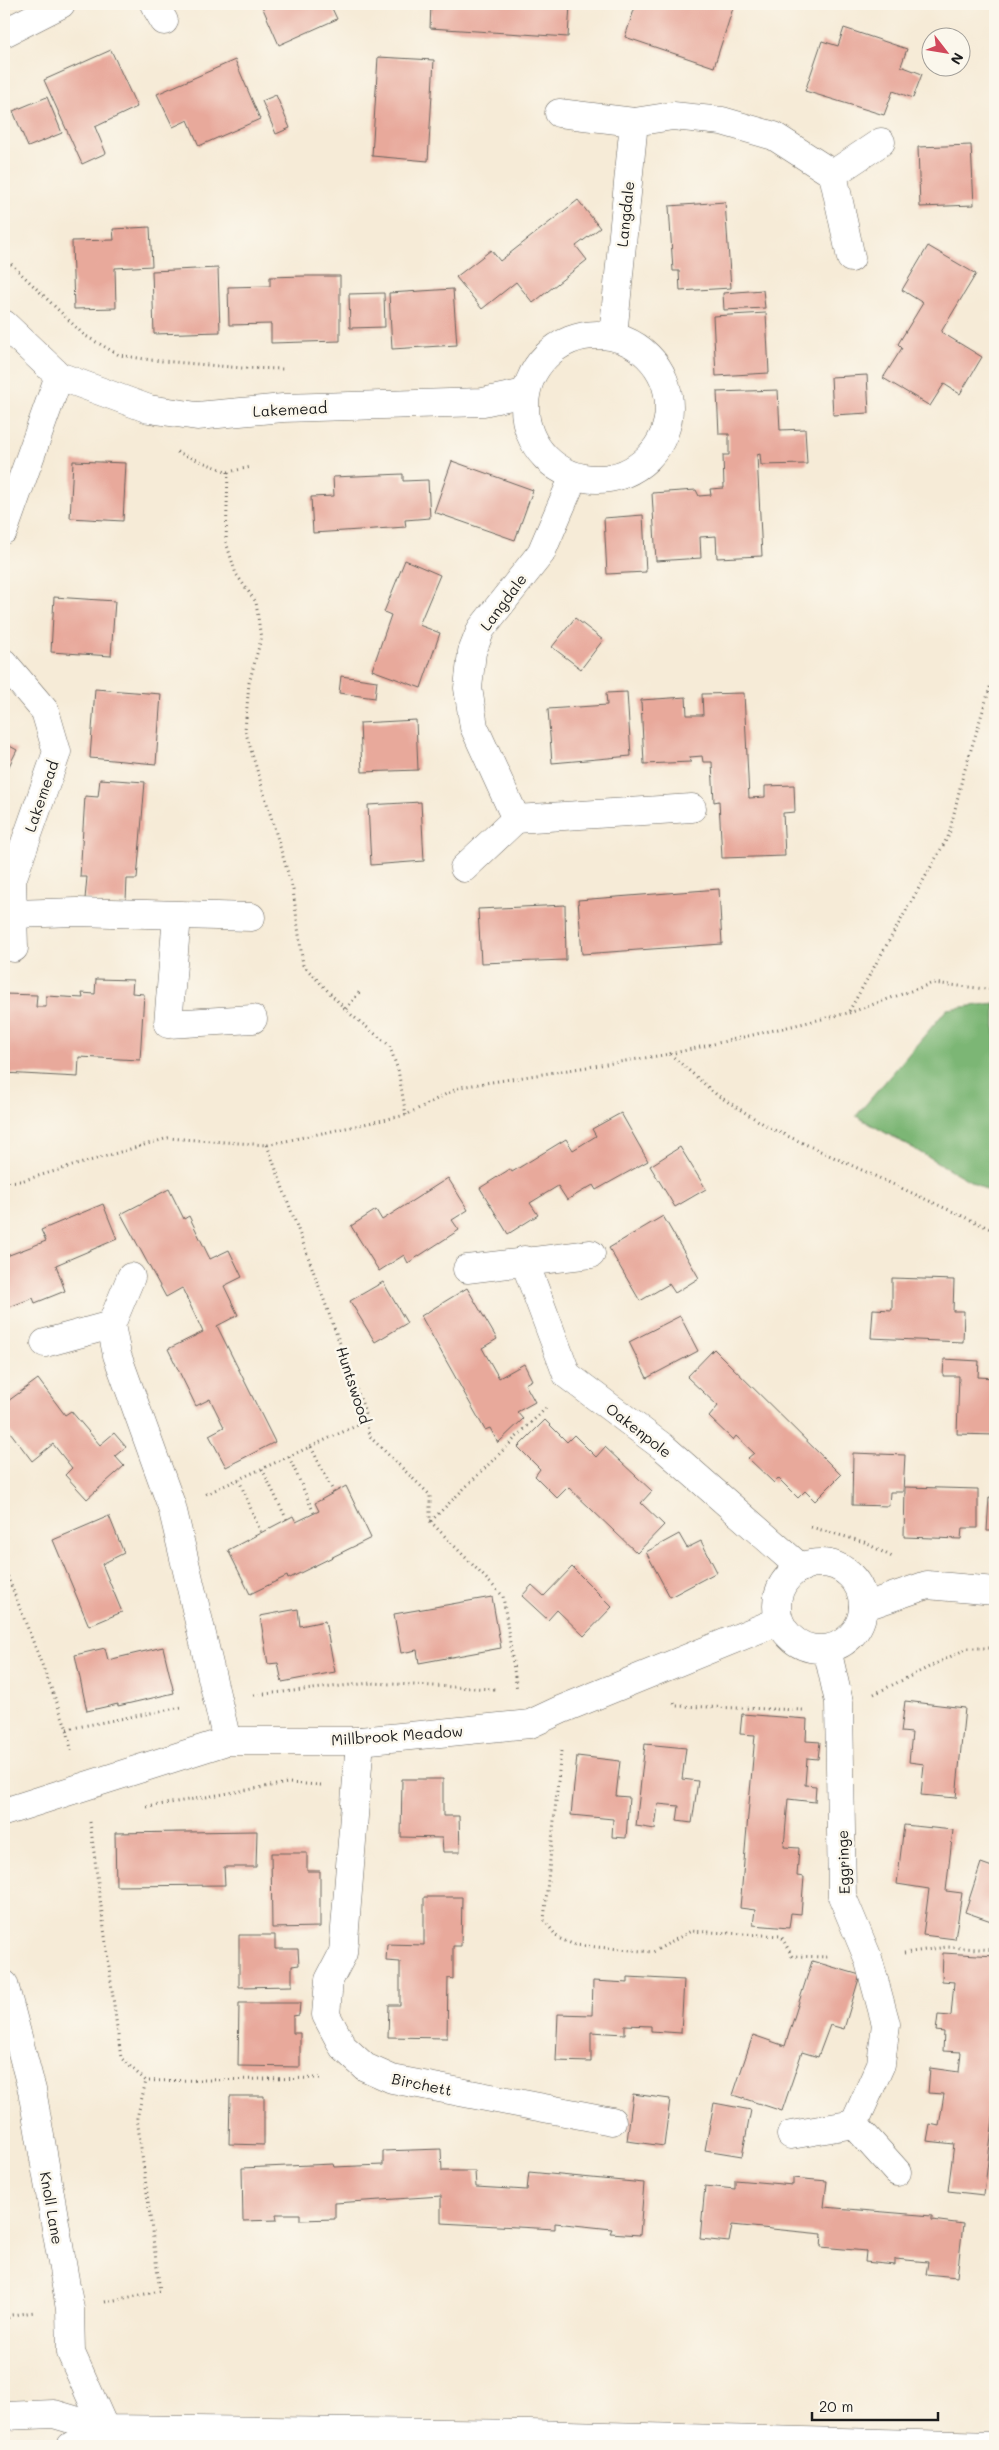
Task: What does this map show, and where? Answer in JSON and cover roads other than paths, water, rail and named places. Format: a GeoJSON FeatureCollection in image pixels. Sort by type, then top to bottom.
{"type":"FeatureCollection","features":[{"type":"Feature","properties":{"kind":"street"},"geometry":{"type":"LineString","coordinates":[[4,32],[61,4]]}},
{"type":"Feature","properties":{"kind":"street"},"geometry":{"type":"LineString","coordinates":[[559,113],[634,122],[673,116],[722,121],[774,136],[833,174],[851,258]]}},
{"type":"Feature","properties":{"kind":"street","name":"Langdale"},"geometry":{"type":"LineString","coordinates":[[613,336],[634,122]]}},
{"type":"Feature","properties":{"kind":"street"},"geometry":{"type":"LineString","coordinates":[[833,174],[882,142]]}},
{"type":"Feature","properties":{"kind":"street","name":"Lakemead"},"geometry":{"type":"LineString","coordinates":[[4,324],[60,376],[149,408],[197,416],[283,408],[483,402],[525,392]]}},
{"type":"Feature","properties":{"kind":"street"},"geometry":{"type":"LineString","coordinates":[[584,335],[613,336],[644,351],[664,378],[670,412],[659,445],[636,468],[606,480],[574,476],[545,458],[527,428],[525,392],[537,366],[558,346],[584,335]]}},
{"type":"Feature","properties":{"kind":"street"},"geometry":{"type":"LineString","coordinates":[[4,530],[60,376]]}},
{"type":"Feature","properties":{"kind":"street","name":"Langdale"},"geometry":{"type":"LineString","coordinates":[[516,819],[474,727],[468,688],[472,652],[482,629],[541,553],[574,476]]}},
{"type":"Feature","properties":{"kind":"street","name":"Lakemead"},"geometry":{"type":"LineString","coordinates":[[4,663],[45,711],[57,752],[12,880],[14,948]]}},
{"type":"Feature","properties":{"kind":"street"},"geometry":{"type":"LineString","coordinates":[[464,868],[516,819],[692,808]]}},
{"type":"Feature","properties":{"kind":"street"},"geometry":{"type":"LineString","coordinates":[[13,914],[77,912],[250,917]]}},
{"type":"Feature","properties":{"kind":"street"},"geometry":{"type":"LineString","coordinates":[[177,916],[168,1024],[253,1019]]}},
{"type":"Feature","properties":{"kind":"street"},"geometry":{"type":"LineString","coordinates":[[467,1269],[524,1260],[591,1254]]}},
{"type":"Feature","properties":{"kind":"street","name":"Oakenpole"},"geometry":{"type":"LineString","coordinates":[[524,1260],[567,1375],[663,1446],[801,1568]]}},
{"type":"Feature","properties":{"kind":"street"},"geometry":{"type":"LineString","coordinates":[[131,1277],[111,1325],[117,1355],[172,1507],[227,1741]]}},
{"type":"Feature","properties":{"kind":"street"},"geometry":{"type":"LineString","coordinates":[[45,1344],[111,1325]]}},
{"type":"Feature","properties":{"kind":"street"},"geometry":{"type":"LineString","coordinates":[[815,1563],[830,1564],[843,1570],[854,1580],[861,1592],[864,1607],[861,1621],[855,1632],[838,1646],[827,1649],[812,1649],[798,1643],[787,1633],[780,1621],[777,1608],[781,1590],[791,1575],[801,1568],[815,1563]]}},
{"type":"Feature","properties":{"kind":"street"},"geometry":{"type":"LineString","coordinates":[[864,1607],[927,1585],[995,1591]]}},
{"type":"Feature","properties":{"kind":"street","name":"Millbrook Meadow"},"geometry":{"type":"LineString","coordinates":[[4,1812],[227,1741],[360,1741],[530,1724],[560,1710],[780,1621]]}},
{"type":"Feature","properties":{"kind":"street","name":"Eggringe"},"geometry":{"type":"LineString","coordinates":[[827,1649],[839,1702],[842,1896],[868,1958],[886,2024],[881,2064],[854,2124]]}},
{"type":"Feature","properties":{"kind":"street","name":"Birchett"},"geometry":{"type":"LineString","coordinates":[[360,1741],[343,1952],[329,1980],[326,2014],[343,2047],[365,2067],[392,2079],[612,2121]]}},
{"type":"Feature","properties":{"kind":"street","name":"Knoll Lane"},"geometry":{"type":"LineString","coordinates":[[4,1984],[32,2090],[70,2309],[71,2353],[105,2429]]}},
{"type":"Feature","properties":{"kind":"street"},"geometry":{"type":"LineString","coordinates":[[791,2135],[854,2124],[897,2172]]}},
{"type":"Feature","properties":{"kind":"street"},"geometry":{"type":"LineString","coordinates":[[4,2416],[54,2414],[105,2429],[530,2434],[995,2446]]}},
{"type":"Feature","properties":{"kind":"street"},"geometry":{"type":"LineString","coordinates":[[72,2446],[105,2429]]}}]}
